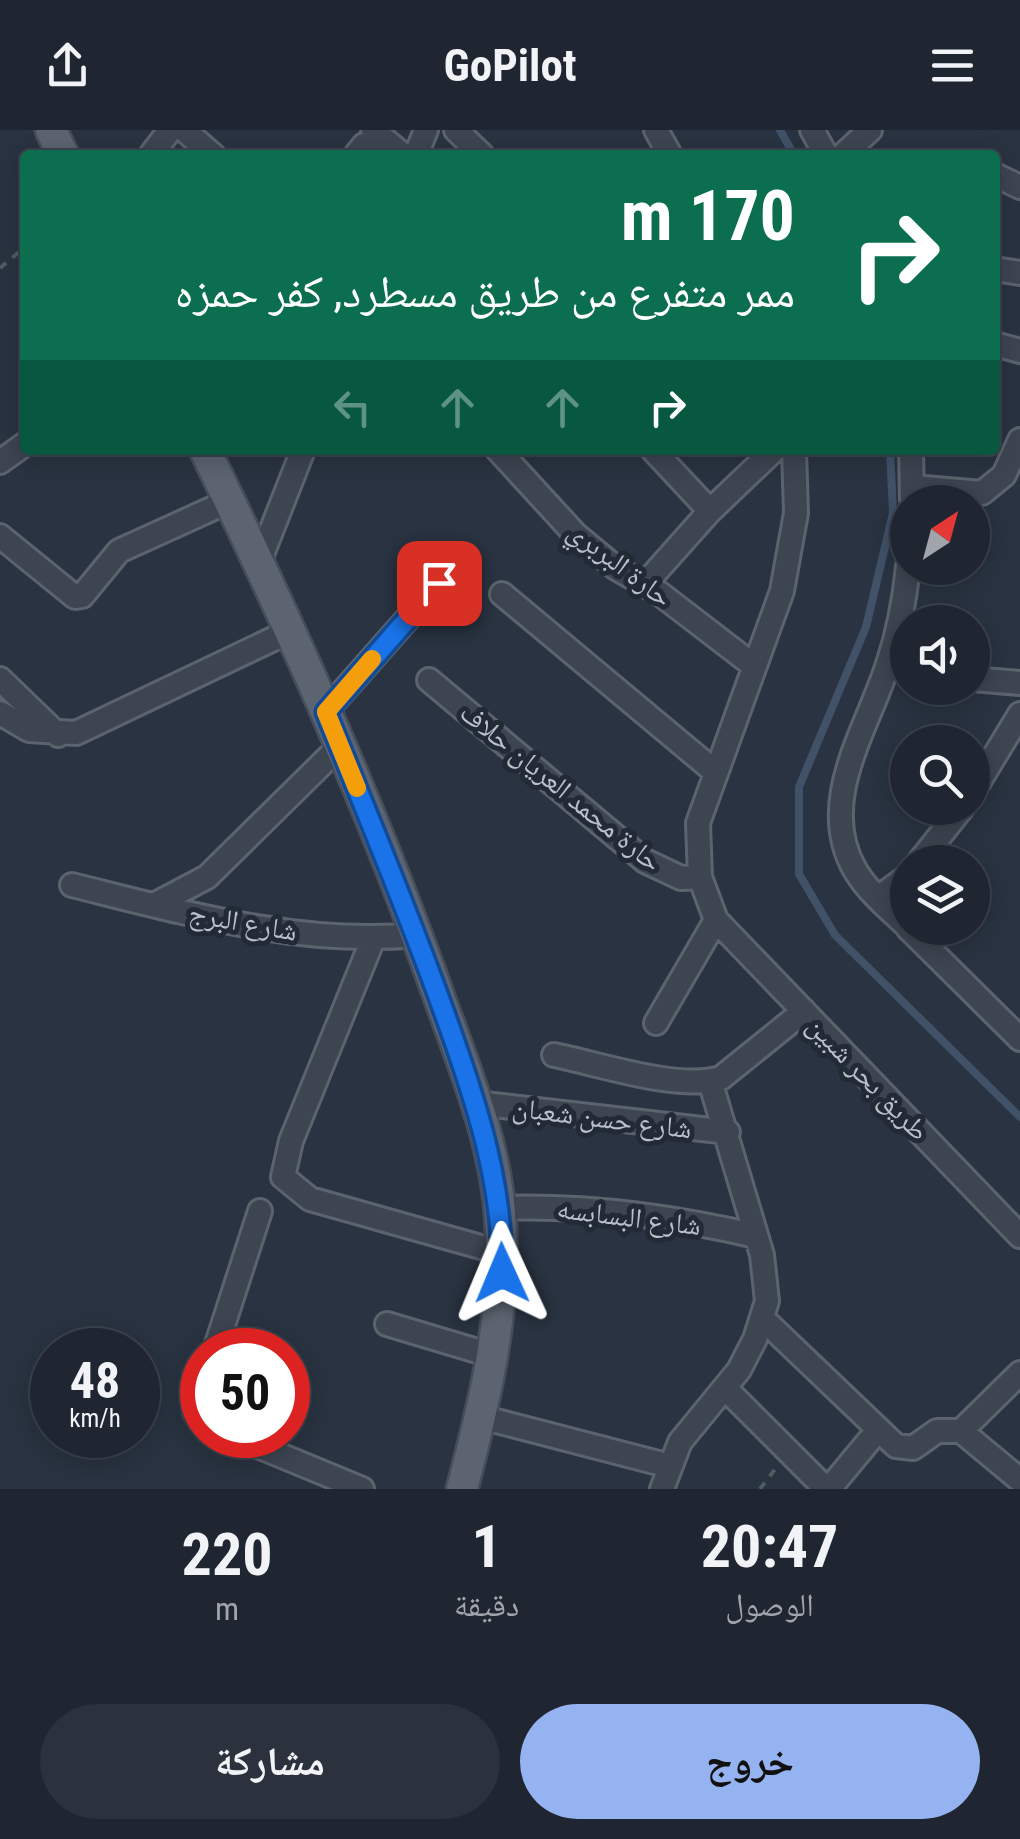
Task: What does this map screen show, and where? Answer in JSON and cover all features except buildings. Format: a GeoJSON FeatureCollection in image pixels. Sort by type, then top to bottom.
{"type":"FeatureCollection","features":[{"type":"Feature","properties":{"kind":"main road"},"geometry":{"type":"LineString","coordinates":[[207,455],[292,630],[326,712],[417,935],[476,1104],[500,1208],[502,1253],[494,1356],[462,1489]]}},
{"type":"Feature","properties":{"kind":"street"},"geometry":{"type":"LineString","coordinates":[[155,150],[170,130]]}},
{"type":"Feature","properties":{"kind":"street"},"geometry":{"type":"LineString","coordinates":[[184,130],[207,150]]}},
{"type":"Feature","properties":{"kind":"street"},"geometry":{"type":"LineString","coordinates":[[373,130],[397,150]]}},
{"type":"Feature","properties":{"kind":"street"},"geometry":{"type":"LineString","coordinates":[[456,130],[477,150]]}},
{"type":"Feature","properties":{"kind":"street"},"geometry":{"type":"LineString","coordinates":[[849,150],[870,130]]}},
{"type":"Feature","properties":{"kind":"street"},"geometry":{"type":"LineString","coordinates":[[990,486],[1004,475],[1020,440]]}},
{"type":"Feature","properties":{"kind":"street"},"geometry":{"type":"LineString","coordinates":[[259,562],[301,455]]}},
{"type":"Feature","properties":{"kind":"street","name":"حارة البربري"},"geometry":{"type":"LineString","coordinates":[[503,455],[575,534],[754,666]]}},
{"type":"Feature","properties":{"kind":"street"},"geometry":{"type":"LineString","coordinates":[[659,455],[710,511]]}},
{"type":"Feature","properties":{"kind":"street"},"geometry":{"type":"LineString","coordinates":[[644,585],[710,511],[769,455]]}},
{"type":"Feature","properties":{"kind":"street"},"geometry":{"type":"LineString","coordinates":[[656,1023],[716,920],[700,877],[698,823],[782,592],[796,513],[794,455]]}},
{"type":"Feature","properties":{"kind":"street"},"geometry":{"type":"LineString","coordinates":[[911,455],[912,485]]}},
{"type":"Feature","properties":{"kind":"street"},"geometry":{"type":"LineString","coordinates":[[0,536],[75,596],[82,596],[118,551],[229,500]]}},
{"type":"Feature","properties":{"kind":"street"},"geometry":{"type":"LineString","coordinates":[[326,712],[439,583]]}},
{"type":"Feature","properties":{"kind":"street"},"geometry":{"type":"LineString","coordinates":[[502,594],[714,771]]}},
{"type":"Feature","properties":{"kind":"street"},"geometry":{"type":"LineString","coordinates":[[0,713],[29,730],[58,735],[94,728],[292,630]]}},
{"type":"Feature","properties":{"kind":"street"},"geometry":{"type":"LineString","coordinates":[[0,679],[58,735]]}},
{"type":"Feature","properties":{"kind":"street","name":"حارة محمد العريان حلاف"},"geometry":{"type":"LineString","coordinates":[[429,680],[646,861],[680,878],[700,877]]}},
{"type":"Feature","properties":{"kind":"street"},"geometry":{"type":"LineString","coordinates":[[990,680],[1020,683]]}},
{"type":"Feature","properties":{"kind":"street"},"geometry":{"type":"LineString","coordinates":[[890,682],[847,772],[840,805],[849,856],[890,910]]}},
{"type":"Feature","properties":{"kind":"street"},"geometry":{"type":"LineString","coordinates":[[990,763],[1020,714]]}},
{"type":"Feature","properties":{"kind":"street"},"geometry":{"type":"LineString","coordinates":[[154,905],[207,877],[340,746]]}},
{"type":"Feature","properties":{"kind":"street"},"geometry":{"type":"LineString","coordinates":[[933,845],[948,825]]}},
{"type":"Feature","properties":{"kind":"street","name":"شارع البرج"},"geometry":{"type":"LineString","coordinates":[[72,884],[251,926],[372,939],[417,935]]}},
{"type":"Feature","properties":{"kind":"street"},"geometry":{"type":"LineString","coordinates":[[878,898],[890,889]]}},
{"type":"Feature","properties":{"kind":"street","name":"طريق بحر شبين"},"geometry":{"type":"LineString","coordinates":[[716,920],[1020,1236]]}},
{"type":"Feature","properties":{"kind":"street"},"geometry":{"type":"LineString","coordinates":[[372,939],[290,1140],[283,1178],[310,1200],[502,1253]]}},
{"type":"Feature","properties":{"kind":"street"},"geometry":{"type":"LineString","coordinates":[[926,945],[1020,1039]]}},
{"type":"Feature","properties":{"kind":"street"},"geometry":{"type":"LineString","coordinates":[[554,1055],[687,1082],[716,1080],[804,1011]]}},
{"type":"Feature","properties":{"kind":"street"},"geometry":{"type":"LineString","coordinates":[[662,1489],[692,1426],[725,1388],[764,1319],[768,1278],[716,1080]]}},
{"type":"Feature","properties":{"kind":"street","name":"شارع حسن شعبان"},"geometry":{"type":"LineString","coordinates":[[476,1104],[728,1132]]}},
{"type":"Feature","properties":{"kind":"street","name":"شارع البسابسه"},"geometry":{"type":"LineString","coordinates":[[500,1208],[574,1206],[680,1218],[756,1236]]}},
{"type":"Feature","properties":{"kind":"street"},"geometry":{"type":"LineString","coordinates":[[222,1328],[260,1211]]}},
{"type":"Feature","properties":{"kind":"street"},"geometry":{"type":"LineString","coordinates":[[764,1319],[878,1430],[908,1449],[937,1431],[961,1431],[1020,1480]]}},
{"type":"Feature","properties":{"kind":"street"},"geometry":{"type":"LineString","coordinates":[[387,1324],[494,1356]]}},
{"type":"Feature","properties":{"kind":"street"},"geometry":{"type":"LineString","coordinates":[[961,1431],[1020,1373]]}},
{"type":"Feature","properties":{"kind":"street"},"geometry":{"type":"LineString","coordinates":[[725,1388],[827,1489],[878,1430]]}},
{"type":"Feature","properties":{"kind":"street"},"geometry":{"type":"LineString","coordinates":[[480,1418],[670,1466]]}},
{"type":"Feature","properties":{"kind":"street"},"geometry":{"type":"LineString","coordinates":[[287,1458],[362,1489]]}},
{"type":"Feature","properties":{"kind":"path"},"geometry":{"type":"LineString","coordinates":[[0,268],[20,251]]}},
{"type":"Feature","properties":{"kind":"waterway"},"geometry":{"type":"LineString","coordinates":[[780,130],[791,150]]}},
{"type":"Feature","properties":{"kind":"waterway"},"geometry":{"type":"LineString","coordinates":[[890,455],[893,513],[866,627],[799,787],[799,874],[835,935],[1020,1117]]}},
{"type":"Feature","properties":{"kind":"slow traffic"},"geometry":{"type":"LineString","coordinates":[[357,788],[326,712],[372,659]]}},
{"type":"Feature","properties":{"kind":"route"},"geometry":{"type":"LineString","coordinates":[[439,583],[326,712],[417,935],[476,1104],[500,1208],[502,1273]]}}]}
